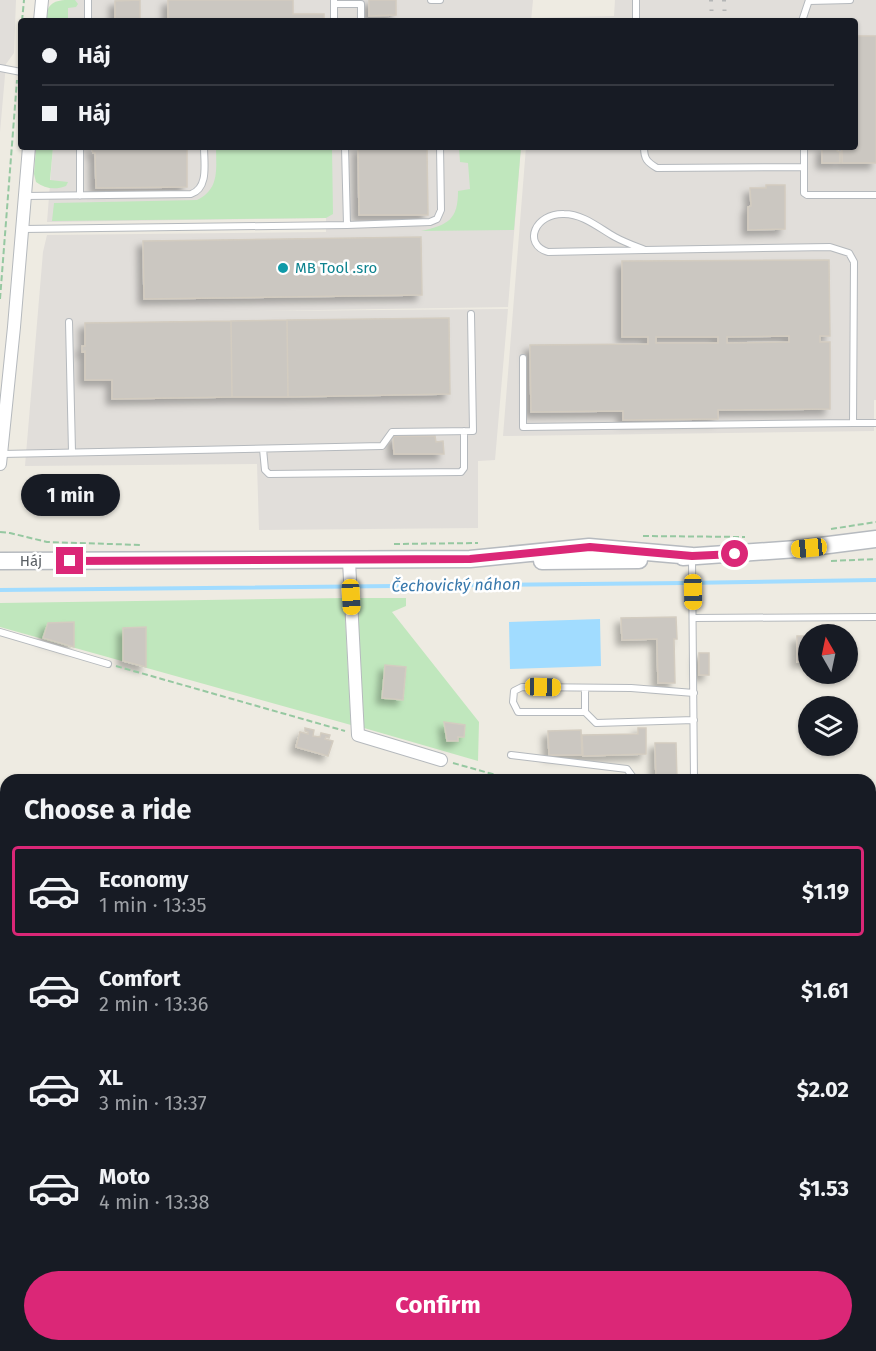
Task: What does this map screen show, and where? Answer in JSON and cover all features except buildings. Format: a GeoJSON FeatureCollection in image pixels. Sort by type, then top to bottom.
{"type":"FeatureCollection","features":[{"type":"Feature","properties":{"kind":"main road","name":"Háj"},"geometry":{"type":"LineString","coordinates":[[0,561],[470,559],[590,561],[788,550],[876,539]]}},
{"type":"Feature","properties":{"kind":"street"},"geometry":{"type":"LineString","coordinates":[[40,18],[42,0]]}},
{"type":"Feature","properties":{"kind":"street"},"geometry":{"type":"LineString","coordinates":[[1,459],[6,354],[23,229],[29,150]]}},
{"type":"Feature","properties":{"kind":"street"},"geometry":{"type":"LineString","coordinates":[[350,561],[358,735],[441,760]]}},
{"type":"Feature","properties":{"kind":"lane"},"geometry":{"type":"LineString","coordinates":[[88,0],[88,18]]}},
{"type":"Feature","properties":{"kind":"lane"},"geometry":{"type":"LineString","coordinates":[[431,0],[440,0]]}},
{"type":"Feature","properties":{"kind":"lane"},"geometry":{"type":"LineString","coordinates":[[636,0],[636,18]]}},
{"type":"Feature","properties":{"kind":"lane"},"geometry":{"type":"LineString","coordinates":[[803,18],[809,1],[850,0]]}},
{"type":"Feature","properties":{"kind":"lane"},"geometry":{"type":"LineString","coordinates":[[334,18],[334,2],[365,4],[362,18]]}},
{"type":"Feature","properties":{"kind":"lane"},"geometry":{"type":"LineString","coordinates":[[0,68],[18,71]]}},
{"type":"Feature","properties":{"kind":"lane"},"geometry":{"type":"LineString","coordinates":[[80,150],[80,195]]}},
{"type":"Feature","properties":{"kind":"lane"},"geometry":{"type":"LineString","coordinates":[[25,196],[195,193],[203,183],[204,150]]}},
{"type":"Feature","properties":{"kind":"lane"},"geometry":{"type":"LineString","coordinates":[[345,150],[347,225]]}},
{"type":"Feature","properties":{"kind":"lane"},"geometry":{"type":"LineString","coordinates":[[23,229],[430,222],[437,219],[441,210],[440,150]]}},
{"type":"Feature","properties":{"kind":"lane"},"geometry":{"type":"LineString","coordinates":[[644,150],[644,157],[657,168],[804,167]]}},
{"type":"Feature","properties":{"kind":"lane"},"geometry":{"type":"LineString","coordinates":[[804,150],[804,193],[807,195],[876,195]]}},
{"type":"Feature","properties":{"kind":"lane"},"geometry":{"type":"LineString","coordinates":[[645,250],[571,214],[548,216],[540,220],[536,230],[537,245],[548,252],[830,247],[849,253],[854,262],[853,423]]}},
{"type":"Feature","properties":{"kind":"lane"},"geometry":{"type":"LineString","coordinates":[[1,459],[72,452],[382,446],[392,432],[473,431],[471,314]]}},
{"type":"Feature","properties":{"kind":"lane"},"geometry":{"type":"LineString","coordinates":[[69,322],[72,452]]}},
{"type":"Feature","properties":{"kind":"lane"},"geometry":{"type":"LineString","coordinates":[[524,358],[523,427],[876,423]]}},
{"type":"Feature","properties":{"kind":"lane"},"geometry":{"type":"LineString","coordinates":[[263,448],[265,470],[269,474],[461,472],[464,468],[464,431]]}},
{"type":"Feature","properties":{"kind":"lane"},"geometry":{"type":"LineString","coordinates":[[692,556],[694,774]]}},
{"type":"Feature","properties":{"kind":"lane"},"geometry":{"type":"LineString","coordinates":[[693,618],[876,617]]}},
{"type":"Feature","properties":{"kind":"lane"},"geometry":{"type":"LineString","coordinates":[[0,632],[108,664]]}},
{"type":"Feature","properties":{"kind":"lane"},"geometry":{"type":"LineString","coordinates":[[694,693],[631,688],[522,687],[514,691],[513,702],[518,712],[585,712],[596,723],[694,720]]}},
{"type":"Feature","properties":{"kind":"lane"},"geometry":{"type":"LineString","coordinates":[[585,688],[585,712]]}},
{"type":"Feature","properties":{"kind":"lane"},"geometry":{"type":"LineString","coordinates":[[512,755],[627,769],[631,774]]}},
{"type":"Feature","properties":{"kind":"path"},"geometry":{"type":"LineString","coordinates":[[22,18],[24,0]]}},
{"type":"Feature","properties":{"kind":"path"},"geometry":{"type":"LineString","coordinates":[[0,298],[18,94]]}},
{"type":"Feature","properties":{"kind":"path"},"geometry":{"type":"LineString","coordinates":[[825,530],[876,522]]}},
{"type":"Feature","properties":{"kind":"path"},"geometry":{"type":"LineString","coordinates":[[0,532],[47,542],[149,545]]}},
{"type":"Feature","properties":{"kind":"path"},"geometry":{"type":"LineString","coordinates":[[636,536],[751,537]]}},
{"type":"Feature","properties":{"kind":"path"},"geometry":{"type":"LineString","coordinates":[[385,544],[483,543]]}},
{"type":"Feature","properties":{"kind":"path"},"geometry":{"type":"LineString","coordinates":[[108,664],[358,735]]}},
{"type":"Feature","properties":{"kind":"path"},"geometry":{"type":"LineString","coordinates":[[441,760],[492,774]]}},
{"type":"Feature","properties":{"kind":"shaded area"},"geometry":{"type":"Polygon","coordinates":[[[0,0],[16,0],[14,53],[6,64],[0,132],[0,0]]]}},
{"type":"Feature","properties":{"kind":"shaded area"},"geometry":{"type":"Polygon","coordinates":[[[64,0],[533,0],[531,18],[63,18],[64,0]]]}},
{"type":"Feature","properties":{"kind":"shaded area"},"geometry":{"type":"Polygon","coordinates":[[[615,0],[876,0],[876,400],[874,400],[874,431],[503,436],[526,150],[858,150],[858,18],[537,18],[614,16],[615,0]]]}},
{"type":"Feature","properties":{"kind":"shaded area"},"geometry":{"type":"Polygon","coordinates":[[[53,150],[521,150],[508,307],[256,311],[508,309],[495,460],[478,461],[478,528],[259,530],[257,464],[25,466],[43,252],[47,235],[326,232],[326,218],[47,222],[53,150]]]}},
{"type":"Feature","properties":{"kind":"green space"},"geometry":{"type":"Polygon","coordinates":[[[75,0],[78,4],[76,7],[68,8],[68,18],[46,18],[51,5],[58,1],[75,0]]]}},
{"type":"Feature","properties":{"kind":"green space"},"geometry":{"type":"Polygon","coordinates":[[[36,150],[53,150],[50,180],[68,182],[66,186],[51,188],[36,182],[34,174],[36,150]]]}},
{"type":"Feature","properties":{"kind":"green space"},"geometry":{"type":"Polygon","coordinates":[[[216,150],[332,150],[333,214],[326,218],[52,221],[54,203],[197,200],[210,190],[216,171],[216,150]]]}},
{"type":"Feature","properties":{"kind":"green space"},"geometry":{"type":"Polygon","coordinates":[[[459,150],[521,150],[514,230],[421,231],[450,220],[456,209],[458,191],[470,189],[468,163],[460,162],[459,150]]]}},
{"type":"Feature","properties":{"kind":"green space"},"geometry":{"type":"Polygon","coordinates":[[[344,598],[351,725],[0,627],[0,603],[344,598]]]}},
{"type":"Feature","properties":{"kind":"green space"},"geometry":{"type":"Polygon","coordinates":[[[357,598],[406,598],[406,606],[392,612],[479,722],[478,761],[364,728],[357,598]]]}},
{"type":"Feature","properties":{"kind":"water"},"geometry":{"type":"Polygon","coordinates":[[[600,619],[601,666],[510,669],[509,622],[600,619]]]}},
{"type":"Feature","properties":{"kind":"waterway","name":"Čechovický náhon"},"geometry":{"type":"LineString","coordinates":[[0,590],[876,580]]}},
{"type":"Feature","properties":{"kind":"railway"},"geometry":{"type":"LineString","coordinates":[[711,0],[712,18]]}},
{"type":"Feature","properties":{"kind":"railway"},"geometry":{"type":"LineString","coordinates":[[724,0],[725,18]]}},
{"type":"Feature","properties":{"kind":"place","name":"MB Tool .sro"},"geometry":{"type":"Point","coordinates":[283,268]}},
{"type":"Feature","properties":{"kind":"route"},"geometry":{"type":"LineString","coordinates":[[70,561],[470,559],[590,547],[692,556],[735,554]]}}]}
